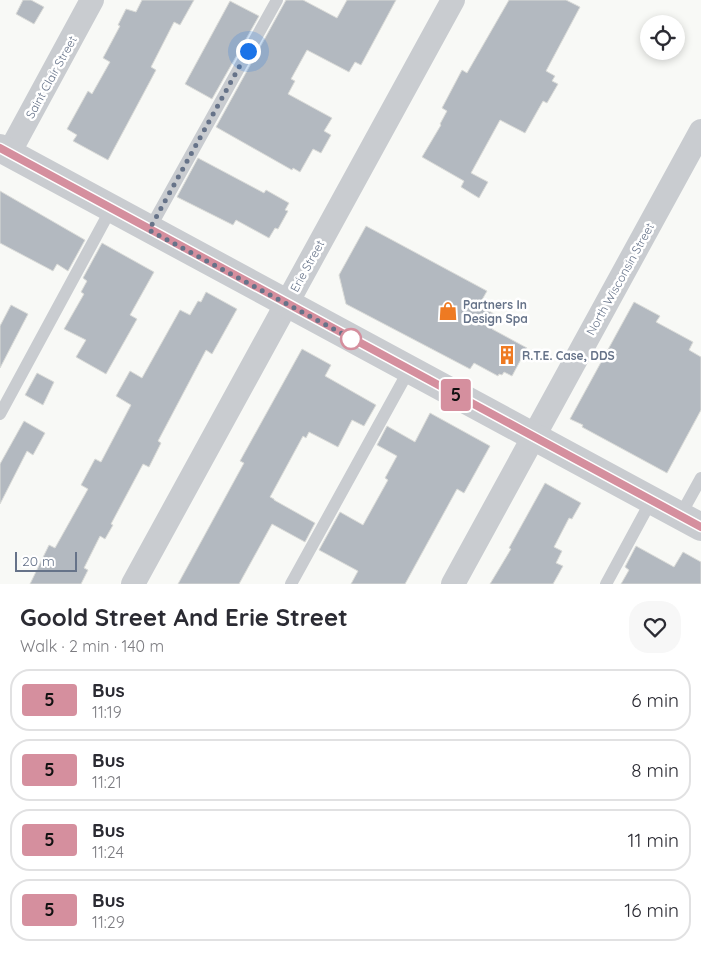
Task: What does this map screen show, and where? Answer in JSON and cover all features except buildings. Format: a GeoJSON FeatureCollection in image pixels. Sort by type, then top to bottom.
{"type":"FeatureCollection","features":[{"type":"Feature","properties":{"kind":"street","name":"Saint Clair Street"},"geometry":{"type":"LineString","coordinates":[[4,151],[92,0]]}},
{"type":"Feature","properties":{"kind":"street","name":"Erie Street"},"geometry":{"type":"LineString","coordinates":[[133,584],[452,0]]}},
{"type":"Feature","properties":{"kind":"street","name":"North Wisconsin Street"},"geometry":{"type":"LineString","coordinates":[[453,584],[701,132]]}},
{"type":"Feature","properties":{"kind":"street"},"geometry":{"type":"LineString","coordinates":[[4,151],[690,522]]}},
{"type":"Feature","properties":{"kind":"lane"},"geometry":{"type":"LineString","coordinates":[[149,230],[277,0]]}},
{"type":"Feature","properties":{"kind":"lane"},"geometry":{"type":"LineString","coordinates":[[0,414],[111,209]]}},
{"type":"Feature","properties":{"kind":"lane"},"geometry":{"type":"LineString","coordinates":[[291,584],[409,370]]}},
{"type":"Feature","properties":{"kind":"lane"},"geometry":{"type":"LineString","coordinates":[[690,522],[701,478]]}},
{"type":"Feature","properties":{"kind":"lane"},"geometry":{"type":"LineString","coordinates":[[606,584],[651,500]]}},
{"type":"Feature","properties":{"kind":"bus line","name":"5"},"geometry":{"type":"LineString","coordinates":[[0,148],[261,291],[701,527]]}},
{"type":"Feature","properties":{"kind":"place","name":"Partners In Design Spa"},"geometry":{"type":"Point","coordinates":[448,311]}},
{"type":"Feature","properties":{"kind":"place","name":"R.T.E. Case, DDS"},"geometry":{"type":"Point","coordinates":[507,355]}},
{"type":"Feature","properties":{"kind":"route"},"geometry":{"type":"LineString","coordinates":[[248,51],[149,230],[358,342],[351,339]]}}]}
